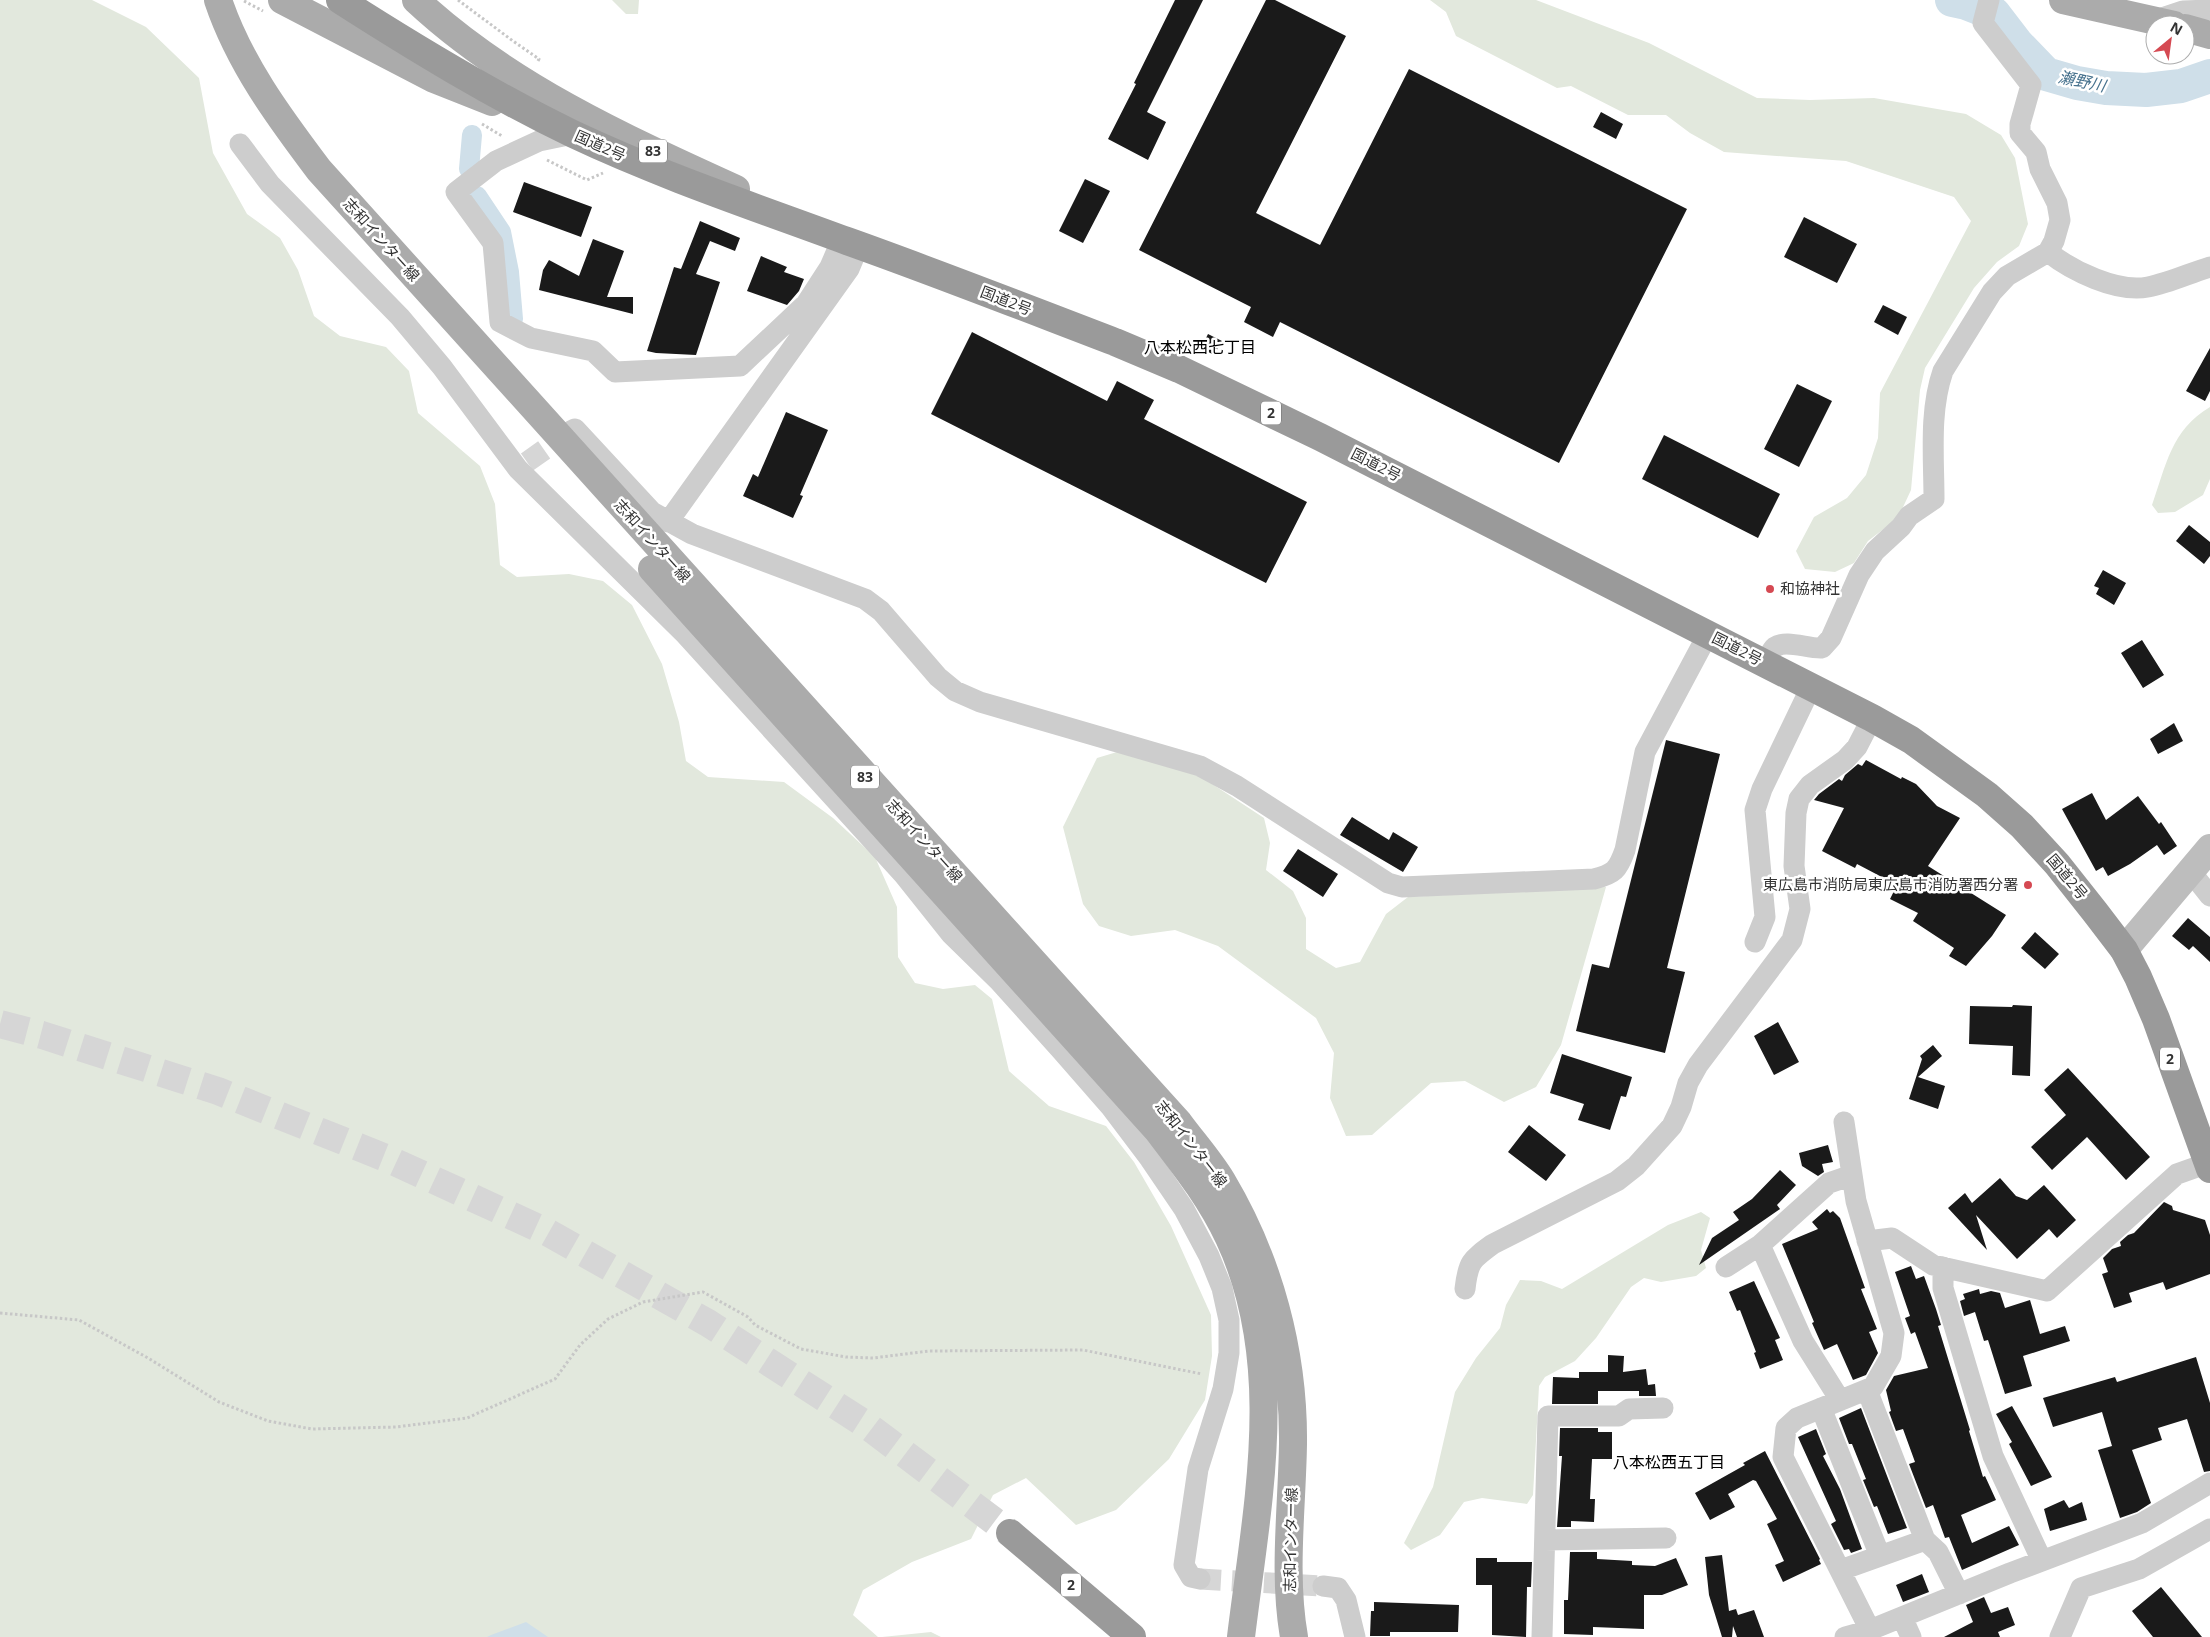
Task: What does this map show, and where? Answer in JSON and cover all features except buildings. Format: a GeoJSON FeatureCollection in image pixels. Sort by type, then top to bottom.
{"type":"FeatureCollection","features":[{"type":"Feature","properties":{"kind":"highway","name":"国道2号"},"geometry":{"type":"LineString","coordinates":[[340,0],[457,71],[573,134],[636,162],[1115,342],[1179,369],[1320,437],[1872,718],[1911,740],[1950,766],[1988,795],[2022,826],[2057,864],[2124,950],[2156,1019],[2209,1166]]}},
{"type":"Feature","properties":{"kind":"highway","name":"2"},"geometry":{"type":"LineString","coordinates":[[1010,1533],[1132,1637]]}},
{"type":"Feature","properties":{"kind":"main road"},"geometry":{"type":"LineString","coordinates":[[282,0],[434,79],[573,134]]}},
{"type":"Feature","properties":{"kind":"main road","name":"83"},"geometry":{"type":"LineString","coordinates":[[416,0],[459,37],[530,84],[656,152],[756,198],[848,234],[910,264]]}},
{"type":"Feature","properties":{"kind":"main road"},"geometry":{"type":"LineString","coordinates":[[2063,0],[2145,18]]}},
{"type":"Feature","properties":{"kind":"main road","name":"志和インター線"},"geometry":{"type":"LineString","coordinates":[[209,5],[218,50],[244,95],[279,146],[341,224],[1158,1131],[1200,1187],[1229,1238],[1249,1292],[1260,1344],[1264,1394],[1264,1442],[1241,1637]]}},
{"type":"Feature","properties":{"kind":"main road","name":"志和インター線"},"geometry":{"type":"LineString","coordinates":[[209,5],[235,43],[259,85],[288,129],[353,210],[1173,1116],[1221,1179],[1250,1232],[1270,1287],[1291,1390],[1293,1442],[1289,1591],[1294,1637]]}},
{"type":"Feature","properties":{"kind":"main road"},"geometry":{"type":"LineString","coordinates":[[2195,31],[2210,35]]}},
{"type":"Feature","properties":{"kind":"street"},"geometry":{"type":"LineString","coordinates":[[1765,664],[1774,648],[1786,643],[1809,649],[1822,648],[1832,638],[1859,575],[1875,551],[1902,527],[1909,516],[1934,499],[1935,406],[1938,385],[1943,372],[1992,292],[2007,276],[2048,252],[2054,241],[2060,220],[2057,203],[2040,169],[2036,152],[2020,133],[2020,124],[2031,85],[1983,24],[1988,0]]}},
{"type":"Feature","properties":{"kind":"street"},"geometry":{"type":"LineString","coordinates":[[2177,15],[2183,11],[2210,10]]}},
{"type":"Feature","properties":{"kind":"street"},"geometry":{"type":"LineString","coordinates":[[573,134],[539,141],[496,161],[456,192],[493,243],[500,322],[531,338],[593,351],[615,372],[740,366],[806,304],[830,267],[851,242]]}},
{"type":"Feature","properties":{"kind":"street"},"geometry":{"type":"LineString","coordinates":[[240,144],[270,184],[400,317],[522,466],[684,633],[897,868],[951,934],[999,981],[1110,1106],[1150,1159],[1184,1209],[1209,1256],[1222,1288],[1229,1320],[1229,1353],[1223,1389],[1198,1469],[1184,1565],[1191,1577],[1200,1579]]}},
{"type":"Feature","properties":{"kind":"street"},"geometry":{"type":"LineString","coordinates":[[668,522],[849,269],[851,242]]}},
{"type":"Feature","properties":{"kind":"street"},"geometry":{"type":"LineString","coordinates":[[2048,252],[2091,277],[2118,286],[2147,287],[2210,267]]}},
{"type":"Feature","properties":{"kind":"street"},"geometry":{"type":"LineString","coordinates":[[572,431],[575,429],[652,512],[668,522],[692,534],[865,599],[880,611],[938,677],[956,690],[980,702],[1200,766],[1237,786],[1388,883],[1402,887],[1594,879],[1610,875],[1620,865],[1625,850],[1645,752],[1708,634]]}},
{"type":"Feature","properties":{"kind":"street"},"geometry":{"type":"LineString","coordinates":[[1755,942],[1765,917],[1755,810],[1762,789],[1811,687]]}},
{"type":"Feature","properties":{"kind":"street"},"geometry":{"type":"LineString","coordinates":[[1465,1289],[1468,1267],[1479,1254],[1493,1244],[1617,1181],[1636,1166],[1672,1126],[1681,1107],[1688,1083],[1698,1065],[1792,940],[1800,909],[1794,866],[1796,813],[1799,799],[1810,785],[1845,760],[1857,746],[1872,718]]}},
{"type":"Feature","properties":{"kind":"street"},"geometry":{"type":"LineString","coordinates":[[2124,950],[2210,848]]}},
{"type":"Feature","properties":{"kind":"street"},"geometry":{"type":"LineString","coordinates":[[2191,872],[2210,896]]}},
{"type":"Feature","properties":{"kind":"street"},"geometry":{"type":"LineString","coordinates":[[1844,1122],[1856,1202],[1894,1333],[1891,1356],[1874,1387],[1797,1418],[1786,1428],[1783,1457],[1870,1630]]}},
{"type":"Feature","properties":{"kind":"street"},"geometry":{"type":"LineString","coordinates":[[1867,1241],[1892,1238],[1933,1265],[2047,1291],[2176,1174],[2209,1166]]}},
{"type":"Feature","properties":{"kind":"street"},"geometry":{"type":"LineString","coordinates":[[1726,1267],[1760,1245],[1829,1183],[1852,1175]]}},
{"type":"Feature","properties":{"kind":"street"},"geometry":{"type":"LineString","coordinates":[[1760,1245],[1803,1342],[1840,1400]]}},
{"type":"Feature","properties":{"kind":"street"},"geometry":{"type":"LineString","coordinates":[[1943,1267],[1943,1288],[1994,1456],[2042,1561]]}},
{"type":"Feature","properties":{"kind":"street"},"geometry":{"type":"LineString","coordinates":[[1867,1390],[1925,1540],[1938,1552],[1959,1594]]}},
{"type":"Feature","properties":{"kind":"street"},"geometry":{"type":"LineString","coordinates":[[1542,1637],[1548,1416],[1619,1416],[1629,1409],[1663,1408]]}},
{"type":"Feature","properties":{"kind":"street"},"geometry":{"type":"LineString","coordinates":[[1821,1408],[1880,1556]]}},
{"type":"Feature","properties":{"kind":"street"},"geometry":{"type":"LineString","coordinates":[[1845,1637],[1870,1630],[2142,1523],[2210,1482]]}},
{"type":"Feature","properties":{"kind":"street"},"geometry":{"type":"LineString","coordinates":[[2060,1637],[2081,1588],[2139,1569],[2210,1530]]}},
{"type":"Feature","properties":{"kind":"street"},"geometry":{"type":"LineString","coordinates":[[1545,1540],[1666,1538]]}},
{"type":"Feature","properties":{"kind":"street"},"geometry":{"type":"LineString","coordinates":[[1841,1570],[1925,1540]]}},
{"type":"Feature","properties":{"kind":"street"},"geometry":{"type":"LineString","coordinates":[[1323,1586],[1338,1588],[1346,1600],[1355,1637]]}},
{"type":"Feature","properties":{"kind":"street"},"geometry":{"type":"LineString","coordinates":[[1902,1617],[1911,1637]]}},
{"type":"Feature","properties":{"kind":"path"},"geometry":{"type":"LineString","coordinates":[[458,0],[513,42],[539,58],[530,84]]}},
{"type":"Feature","properties":{"kind":"path"},"geometry":{"type":"LineString","coordinates":[[0,1313],[79,1320],[148,1358],[219,1402],[268,1421],[312,1429],[396,1427],[467,1418],[555,1379],[580,1344],[608,1319],[643,1302],[703,1292],[748,1317],[756,1325],[802,1349],[846,1357],[873,1358],[929,1351],[1083,1350],[1202,1374]]}},
{"type":"Feature","properties":{"kind":"shaded area"},"geometry":{"type":"Polygon","coordinates":[[[0,0],[92,0],[146,27],[199,78],[213,153],[247,214],[280,238],[298,270],[314,316],[340,336],[386,347],[409,371],[418,413],[480,466],[495,504],[500,565],[517,577],[569,574],[603,581],[632,605],[662,664],[679,722],[686,761],[708,777],[784,782],[833,818],[875,857],[897,907],[898,957],[915,983],[943,989],[975,985],[992,999],[1009,1071],[1049,1106],[1106,1126],[1134,1162],[1171,1226],[1211,1315],[1212,1356],[1205,1400],[1169,1459],[1116,1510],[1076,1525],[1026,1478],[993,1495],[971,1539],[912,1562],[863,1590],[853,1615],[878,1637],[0,1637],[0,0]]]}},
{"type":"Feature","properties":{"kind":"shaded area"},"geometry":{"type":"Polygon","coordinates":[[[612,0],[639,0],[638,14],[626,14],[612,0]]]}},
{"type":"Feature","properties":{"kind":"shaded area"},"geometry":{"type":"Polygon","coordinates":[[[1430,0],[1536,0],[1649,43],[1757,98],[1810,100],[1874,98],[1966,114],[2001,135],[2015,158],[2028,224],[2019,246],[1997,262],[1974,288],[1925,368],[1920,390],[1911,490],[1898,518],[1868,541],[1854,563],[1835,572],[1805,569],[1796,551],[1814,517],[1847,498],[1866,475],[1878,438],[1880,393],[1971,221],[1954,197],[1846,161],[1724,152],[1690,133],[1666,115],[1628,115],[1571,86],[1557,88],[1456,36],[1446,12],[1430,0]]]}},
{"type":"Feature","properties":{"kind":"shaded area"},"geometry":{"type":"Polygon","coordinates":[[[2210,407],[2210,479],[2203,495],[2175,512],[2158,513],[2152,505],[2172,450],[2186,427],[2210,407]]]}},
{"type":"Feature","properties":{"kind":"shaded area"},"geometry":{"type":"Polygon","coordinates":[[[1117,752],[1200,776],[1264,818],[1270,843],[1266,870],[1293,891],[1306,918],[1306,949],[1336,968],[1360,962],[1386,914],[1408,897],[1606,887],[1561,1045],[1536,1087],[1504,1102],[1465,1081],[1431,1083],[1372,1135],[1346,1136],[1330,1098],[1334,1053],[1316,1018],[1218,946],[1175,930],[1131,936],[1099,926],[1083,904],[1063,827],[1097,758],[1117,752]]]}},
{"type":"Feature","properties":{"kind":"shaded area"},"geometry":{"type":"Polygon","coordinates":[[[1701,1212],[1710,1218],[1701,1250],[1706,1268],[1696,1276],[1661,1282],[1644,1278],[1631,1287],[1596,1338],[1575,1361],[1545,1377],[1539,1386],[1533,1495],[1527,1504],[1482,1498],[1464,1502],[1440,1535],[1411,1550],[1404,1543],[1433,1487],[1455,1392],[1476,1358],[1500,1328],[1506,1305],[1520,1280],[1541,1281],[1562,1289],[1668,1225],[1701,1212]]]}},
{"type":"Feature","properties":{"kind":"shaded area"},"geometry":{"type":"Polygon","coordinates":[[[526,1622],[548,1637],[487,1637],[491,1635],[526,1622]]]}},
{"type":"Feature","properties":{"kind":"shaded area"},"geometry":{"type":"Polygon","coordinates":[[[931,1632],[941,1637],[882,1637],[931,1632]]]}},
{"type":"Feature","properties":{"kind":"waterway","name":"瀬野川"},"geometry":{"type":"LineString","coordinates":[[1952,0],[1966,3],[1994,14],[2017,44],[2046,74],[2077,83],[2106,88],[2146,90],[2181,86],[2210,76]]}},
{"type":"Feature","properties":{"kind":"waterway"},"geometry":{"type":"LineString","coordinates":[[469,169],[472,135]]}},
{"type":"Feature","properties":{"kind":"waterway"},"geometry":{"type":"LineString","coordinates":[[477,196],[501,232],[509,272],[513,319]]}},
{"type":"Feature","properties":{"kind":"tunnel"},"geometry":{"type":"LineString","coordinates":[[527,462],[571,431]]}},
{"type":"Feature","properties":{"kind":"tunnel"},"geometry":{"type":"LineString","coordinates":[[0,1024],[42,1035],[218,1091],[386,1158],[547,1232],[708,1323],[865,1424],[1010,1533]]}},
{"type":"Feature","properties":{"kind":"tunnel"},"geometry":{"type":"LineString","coordinates":[[1200,1579],[1323,1586]]}},
{"type":"Feature","properties":{"kind":"place","name":"和協神社"},"geometry":{"type":"Point","coordinates":[1770,589]}},
{"type":"Feature","properties":{"kind":"place","name":"東広島市消防局東広島市消防署西分署"},"geometry":{"type":"Point","coordinates":[2028,885]}},
{"type":"Feature","properties":{"kind":"district","name":"八本松西七丁目"},"geometry":{"type":"Point","coordinates":[1200,347]}},
{"type":"Feature","properties":{"kind":"district","name":"八本松西五丁目"},"geometry":{"type":"Point","coordinates":[1669,1462]}}]}
